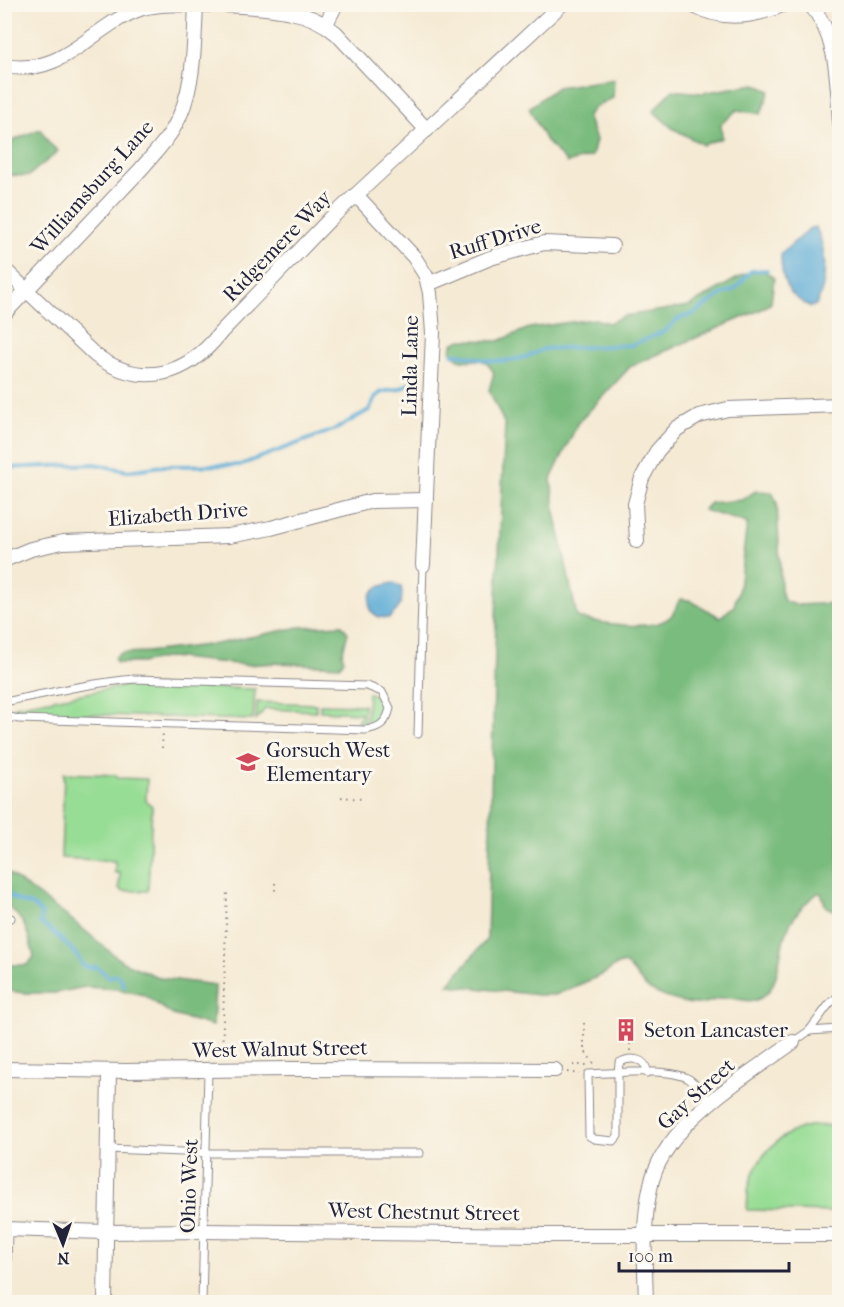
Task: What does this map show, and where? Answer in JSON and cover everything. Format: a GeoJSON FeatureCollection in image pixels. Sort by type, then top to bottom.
{"type":"FeatureCollection","features":[{"type":"Feature","properties":{"kind":"street"},"geometry":{"type":"LineString","coordinates":[[326,24],[336,4]]}},
{"type":"Feature","properties":{"kind":"street","name":"Ridgemere Way"},"geometry":{"type":"LineString","coordinates":[[4,269],[105,362],[116,368],[141,374],[170,372],[190,362],[211,345],[221,332],[356,195],[562,4]]}},
{"type":"Feature","properties":{"kind":"street"},"geometry":{"type":"LineString","coordinates":[[689,4],[708,13],[732,17],[764,13],[785,4]]}},
{"type":"Feature","properties":{"kind":"street"},"geometry":{"type":"LineString","coordinates":[[810,4],[830,36],[835,55],[840,123]]}},
{"type":"Feature","properties":{"kind":"street"},"geometry":{"type":"LineString","coordinates":[[4,66],[46,65],[76,51],[113,22],[142,8],[196,5],[290,11],[326,24],[355,51],[393,95],[427,129]]}},
{"type":"Feature","properties":{"kind":"street","name":"Williamsburg Lane"},"geometry":{"type":"LineString","coordinates":[[4,314],[141,169],[174,128],[184,105],[190,81],[196,5]]}},
{"type":"Feature","properties":{"kind":"street","name":"Linda Lane"},"geometry":{"type":"LineString","coordinates":[[356,195],[414,257],[428,284],[433,333],[423,565]]}},
{"type":"Feature","properties":{"kind":"street","name":"Ruff Drive"},"geometry":{"type":"LineString","coordinates":[[428,284],[490,258],[544,243],[612,246]]}},
{"type":"Feature","properties":{"kind":"street"},"geometry":{"type":"LineString","coordinates":[[637,541],[635,504],[642,478],[657,451],[677,429],[699,416],[728,409],[840,405]]}},
{"type":"Feature","properties":{"kind":"street","name":"Elizabeth Drive"},"geometry":{"type":"LineString","coordinates":[[4,560],[31,549],[63,542],[229,536],[271,528],[372,501],[426,500]]}},
{"type":"Feature","properties":{"kind":"street","name":"Gay Street"},"geometry":{"type":"LineString","coordinates":[[646,1302],[644,1234],[650,1188],[661,1157],[685,1127],[711,1103],[793,1042]]}},
{"type":"Feature","properties":{"kind":"street","name":"West Walnut Street"},"geometry":{"type":"LineString","coordinates":[[4,1069],[110,1071],[555,1070]]}},
{"type":"Feature","properties":{"kind":"street"},"geometry":{"type":"LineString","coordinates":[[105,1302],[110,1071]]}},
{"type":"Feature","properties":{"kind":"street","name":"West Chestnut Street"},"geometry":{"type":"LineString","coordinates":[[6,1229],[106,1232],[840,1235]]}},
{"type":"Feature","properties":{"kind":"lane"},"geometry":{"type":"LineString","coordinates":[[418,734],[423,565]]}},
{"type":"Feature","properties":{"kind":"lane"},"geometry":{"type":"LineString","coordinates":[[4,702],[79,686],[134,680],[367,686],[382,692],[390,708],[386,720],[381,725],[365,730],[30,719],[4,716]]}},
{"type":"Feature","properties":{"kind":"lane"},"geometry":{"type":"LineString","coordinates":[[793,1042],[809,1031],[830,1003],[840,996]]}},
{"type":"Feature","properties":{"kind":"lane"},"geometry":{"type":"LineString","coordinates":[[809,1031],[840,1029]]}},
{"type":"Feature","properties":{"kind":"lane"},"geometry":{"type":"LineString","coordinates":[[647,1073],[644,1063],[638,1060],[624,1060],[619,1063],[618,1073],[618,1136],[614,1141],[594,1139],[589,1136],[588,1074],[618,1073],[647,1073],[678,1074],[694,1083],[711,1103]]}},
{"type":"Feature","properties":{"kind":"lane","name":"Ohio West"},"geometry":{"type":"LineString","coordinates":[[202,1302],[208,1071]]}},
{"type":"Feature","properties":{"kind":"lane"},"geometry":{"type":"LineString","coordinates":[[108,1149],[207,1153],[420,1153]]}},
{"type":"Feature","properties":{"kind":"lane"},"geometry":{"type":"LineString","coordinates":[[6,1229],[6,1302]]}},
{"type":"Feature","properties":{"kind":"path"},"geometry":{"type":"LineString","coordinates":[[162,748],[163,731]]}},
{"type":"Feature","properties":{"kind":"path"},"geometry":{"type":"LineString","coordinates":[[341,797],[362,799]]}},
{"type":"Feature","properties":{"kind":"path"},"geometry":{"type":"LineString","coordinates":[[275,883],[275,892]]}},
{"type":"Feature","properties":{"kind":"path"},"geometry":{"type":"LineString","coordinates":[[222,1057],[227,890]]}},
{"type":"Feature","properties":{"kind":"path"},"geometry":{"type":"LineString","coordinates":[[584,1023],[585,1050],[595,1065],[596,1074]]}},
{"type":"Feature","properties":{"kind":"path"},"geometry":{"type":"LineString","coordinates":[[555,1070],[588,1074]]}},
{"type":"Feature","properties":{"kind":"green space"},"geometry":{"type":"Polygon","coordinates":[[[614,79],[613,98],[596,106],[587,116],[596,140],[592,156],[567,163],[546,141],[529,108],[557,87],[614,79]]]}},
{"type":"Feature","properties":{"kind":"green space"},"geometry":{"type":"Polygon","coordinates":[[[755,84],[770,91],[761,114],[737,110],[721,124],[722,138],[703,145],[672,128],[653,111],[673,90],[702,93],[755,84]]]}},
{"type":"Feature","properties":{"kind":"green space"},"geometry":{"type":"Polygon","coordinates":[[[40,129],[49,143],[58,151],[29,176],[5,175],[5,141],[7,143],[40,129]]]}},
{"type":"Feature","properties":{"kind":"green space"},"geometry":{"type":"Polygon","coordinates":[[[762,269],[774,278],[771,303],[760,310],[631,366],[578,423],[551,479],[556,517],[577,617],[626,625],[652,624],[663,621],[671,616],[680,599],[689,600],[720,617],[734,606],[739,588],[747,523],[703,510],[710,503],[742,500],[756,491],[772,492],[777,503],[781,589],[784,601],[796,605],[839,603],[839,910],[835,911],[826,907],[821,893],[818,893],[804,906],[786,932],[777,971],[770,989],[756,1000],[725,998],[698,1004],[679,1001],[650,990],[624,963],[555,995],[448,985],[487,939],[496,616],[505,425],[489,390],[494,373],[481,360],[458,358],[451,352],[452,344],[461,340],[499,341],[529,328],[595,319],[609,323],[624,316],[689,306],[743,275],[762,269]]]}},
{"type":"Feature","properties":{"kind":"green space"},"geometry":{"type":"Polygon","coordinates":[[[342,625],[348,633],[342,654],[344,660],[340,666],[276,663],[246,665],[169,657],[141,663],[117,663],[114,658],[121,653],[216,644],[299,627],[342,625]]]}},
{"type":"Feature","properties":{"kind":"green space"},"geometry":{"type":"Polygon","coordinates":[[[130,685],[255,689],[253,720],[19,712],[13,708],[130,685]]]}},
{"type":"Feature","properties":{"kind":"green space"},"geometry":{"type":"Polygon","coordinates":[[[368,693],[378,698],[382,709],[377,720],[366,724],[368,693]]]}},
{"type":"Feature","properties":{"kind":"green space"},"geometry":{"type":"Polygon","coordinates":[[[257,702],[316,704],[316,711],[265,709],[256,720],[257,702]]]}},
{"type":"Feature","properties":{"kind":"green space"},"geometry":{"type":"Polygon","coordinates":[[[320,704],[364,705],[363,724],[357,721],[360,713],[320,711],[320,704]]]}},
{"type":"Feature","properties":{"kind":"green space"},"geometry":{"type":"Polygon","coordinates":[[[64,773],[147,779],[146,801],[152,806],[148,891],[122,891],[119,888],[120,873],[115,873],[115,861],[61,858],[64,773]]]}},
{"type":"Feature","properties":{"kind":"green space"},"geometry":{"type":"Polygon","coordinates":[[[4,870],[72,920],[123,962],[160,978],[215,985],[213,1026],[173,1015],[144,995],[117,989],[85,987],[56,993],[23,993],[5,990],[5,965],[27,965],[34,957],[22,921],[5,905],[4,870]]]}},
{"type":"Feature","properties":{"kind":"green space"},"geometry":{"type":"Polygon","coordinates":[[[833,1125],[835,1212],[747,1210],[748,1189],[752,1175],[771,1147],[798,1129],[833,1125]]]}},
{"type":"Feature","properties":{"kind":"water"},"geometry":{"type":"Polygon","coordinates":[[[816,227],[820,236],[825,266],[820,296],[816,305],[811,307],[796,297],[787,286],[782,272],[781,254],[810,228],[816,227]]]}},
{"type":"Feature","properties":{"kind":"water"},"geometry":{"type":"Polygon","coordinates":[[[393,583],[401,586],[400,604],[389,618],[378,617],[370,610],[371,594],[377,588],[393,583]]]}},
{"type":"Feature","properties":{"kind":"waterway"},"geometry":{"type":"LineString","coordinates":[[452,354],[490,361],[506,361],[526,357],[544,349],[632,345],[665,331],[678,319],[693,314],[721,295],[735,289],[751,271],[767,270]]}},
{"type":"Feature","properties":{"kind":"waterway"},"geometry":{"type":"LineString","coordinates":[[4,468],[95,464],[128,471],[162,466],[240,465],[336,429],[369,410],[375,397],[382,392],[400,389],[414,381]]}},
{"type":"Feature","properties":{"kind":"waterway"},"geometry":{"type":"LineString","coordinates":[[4,892],[38,910],[42,915],[40,923],[70,948],[82,965],[88,968],[97,967],[109,977],[116,975],[124,986]]}},
{"type":"Feature","properties":{"kind":"place","name":"Gorsuch West Elementary"},"geometry":{"type":"Point","coordinates":[248,762]}},
{"type":"Feature","properties":{"kind":"place","name":"Seton Lancaster"},"geometry":{"type":"Point","coordinates":[626,1030]}}]}
